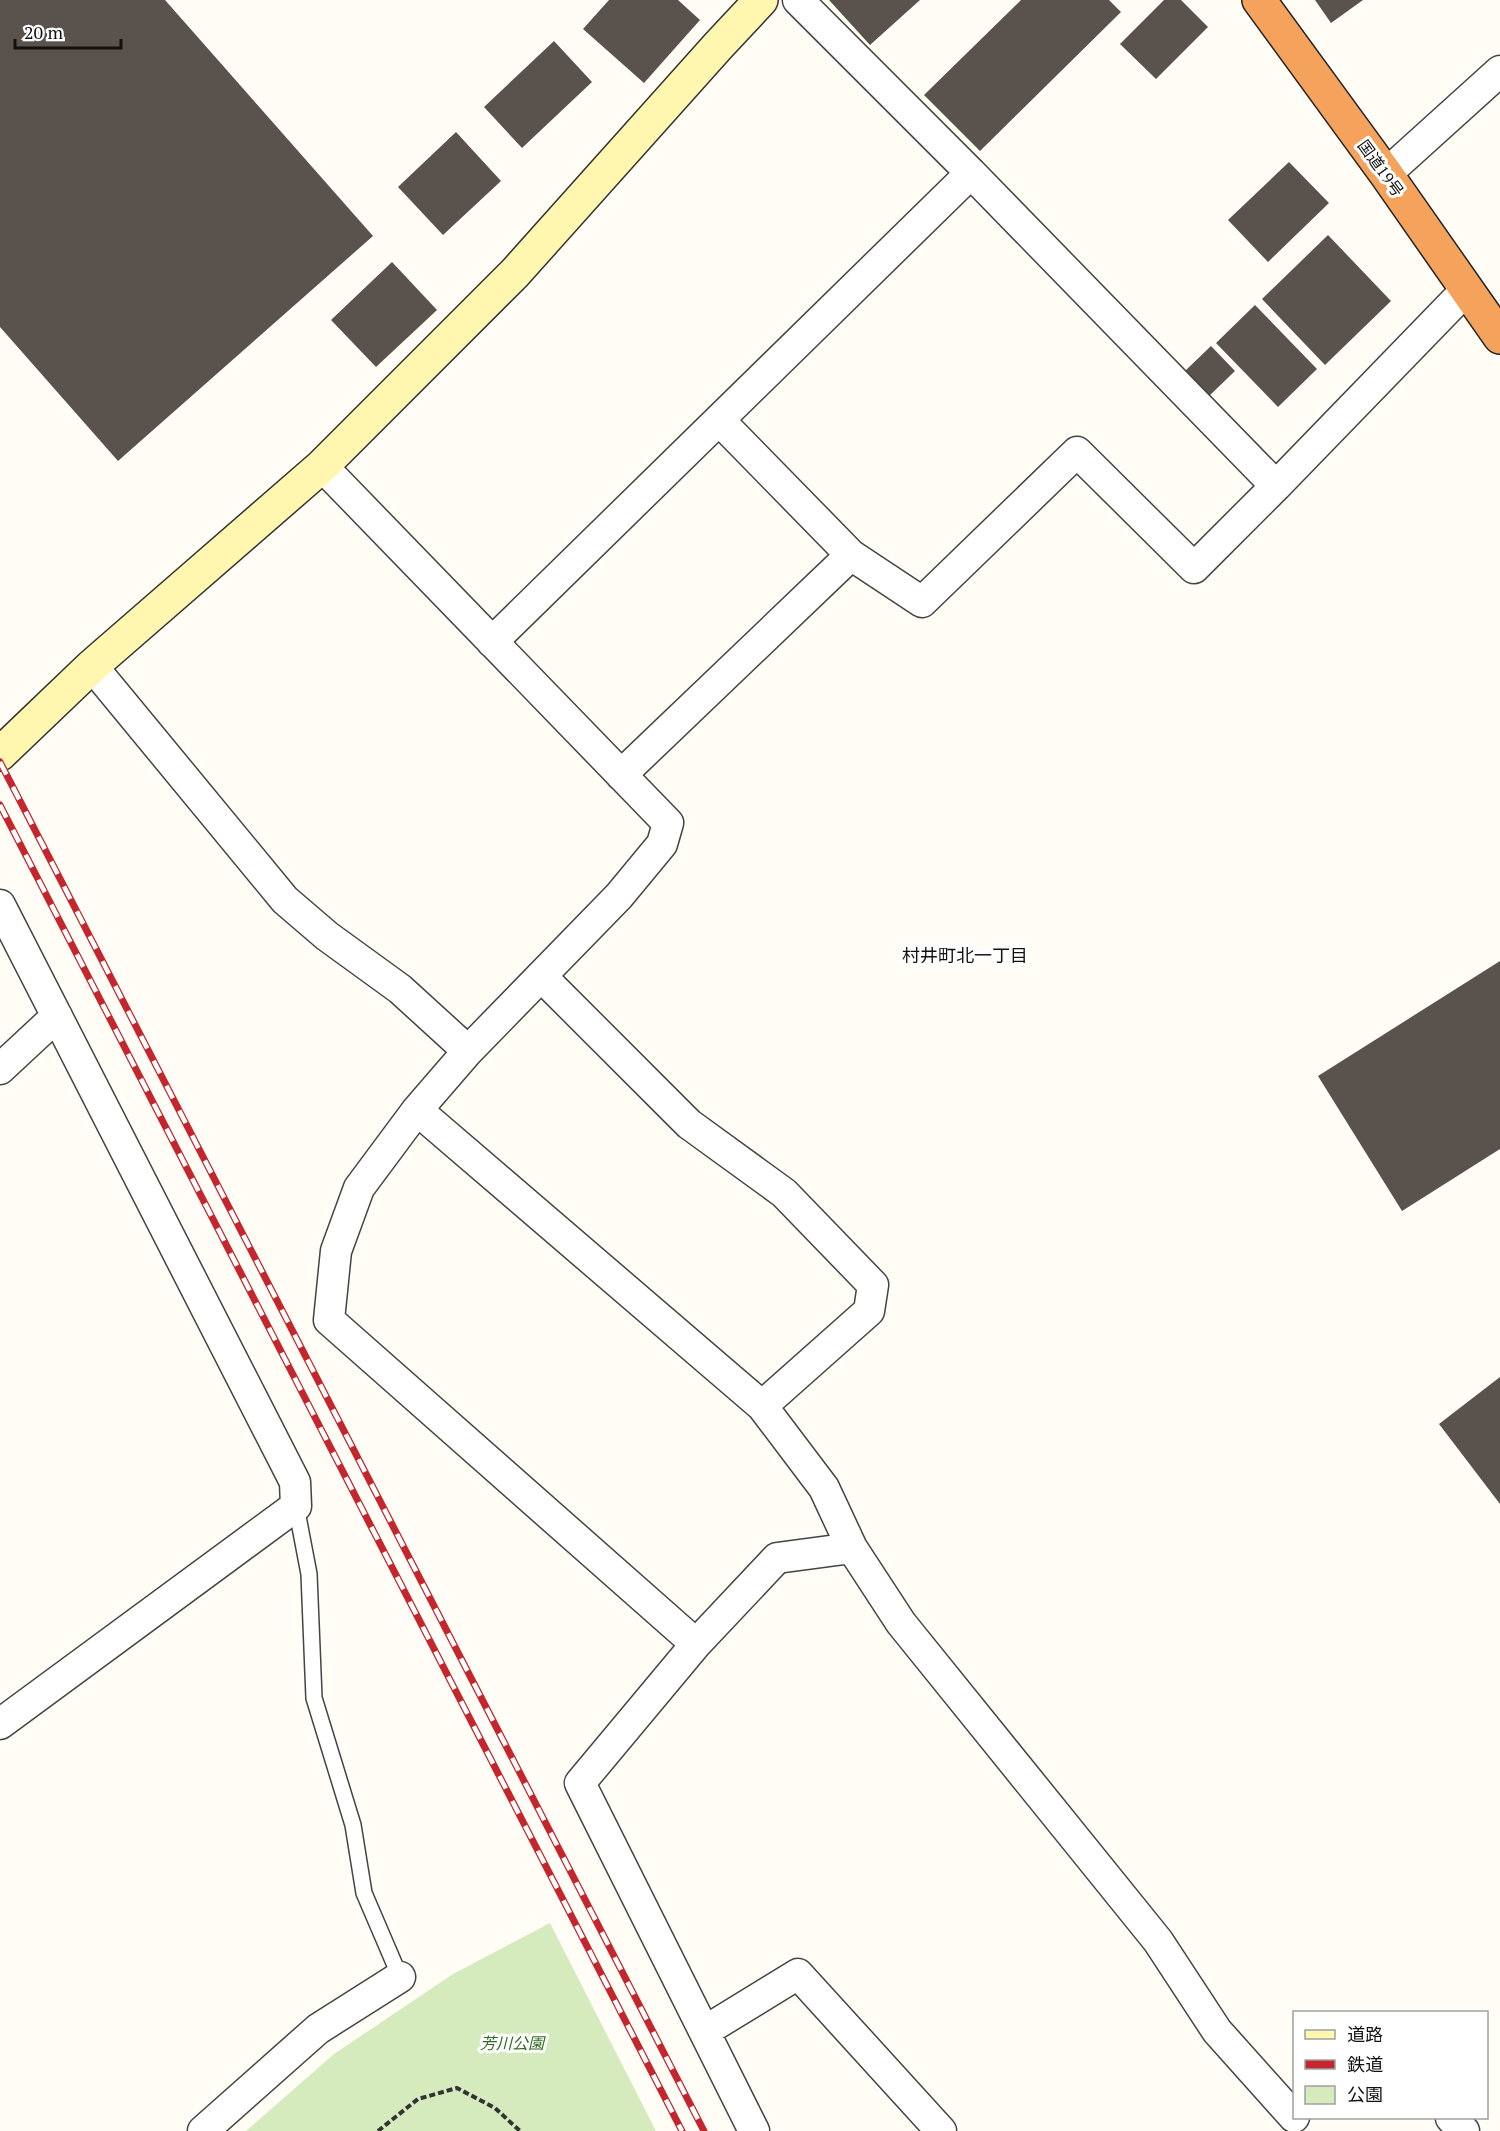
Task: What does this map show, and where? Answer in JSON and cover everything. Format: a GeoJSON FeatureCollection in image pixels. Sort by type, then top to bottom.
{"type":"FeatureCollection","features":[{"type":"Feature","properties":{"kind":"highway","name":"国道19号"},"geometry":{"type":"LineString","coordinates":[[1259,0],[1386,174],[1500,337]]}},
{"type":"Feature","properties":{"kind":"street"},"geometry":{"type":"LineString","coordinates":[[0,754],[92,666],[322,466],[515,273],[761,0]]}},
{"type":"Feature","properties":{"kind":"street"},"geometry":{"type":"LineString","coordinates":[[798,0],[971,173],[1276,486]]}},
{"type":"Feature","properties":{"kind":"street"},"geometry":{"type":"LineString","coordinates":[[1386,174],[1500,71]]}},
{"type":"Feature","properties":{"kind":"street"},"geometry":{"type":"LineString","coordinates":[[492,642],[971,173]]}},
{"type":"Feature","properties":{"kind":"street"},"geometry":{"type":"LineString","coordinates":[[719,420],[851,555],[922,602],[1077,453],[1194,568],[1467,289]]}},
{"type":"Feature","properties":{"kind":"street"},"geometry":{"type":"LineString","coordinates":[[322,466],[668,823],[662,844],[619,896],[468,1051],[417,1110],[359,1188],[336,1251],[329,1320],[696,1644]]}},
{"type":"Feature","properties":{"kind":"street"},"geometry":{"type":"LineString","coordinates":[[621,775],[851,555]]}},
{"type":"Feature","properties":{"kind":"street"},"geometry":{"type":"LineString","coordinates":[[92,666],[285,900],[327,936],[400,989],[468,1051]]}},
{"type":"Feature","properties":{"kind":"street"},"geometry":{"type":"LineString","coordinates":[[0,905],[295,1482],[296,1506],[0,1724]]}},
{"type":"Feature","properties":{"kind":"street"},"geometry":{"type":"LineString","coordinates":[[541,976],[689,1124],[784,1193],[873,1284],[869,1311],[762,1406]]}},
{"type":"Feature","properties":{"kind":"street"},"geometry":{"type":"LineString","coordinates":[[0,1069],[57,1016]]}},
{"type":"Feature","properties":{"kind":"street"},"geometry":{"type":"LineString","coordinates":[[417,1110],[762,1406],[824,1488],[852,1548],[901,1623],[1158,1941],[1217,2031],[1290,2103]]}},
{"type":"Feature","properties":{"kind":"street"},"geometry":{"type":"LineString","coordinates":[[754,2131],[580,1783],[696,1644],[777,1558],[852,1548]]}},
{"type":"Feature","properties":{"kind":"street"},"geometry":{"type":"LineString","coordinates":[[705,2031],[798,1974],[941,2131]]}},
{"type":"Feature","properties":{"kind":"street"},"geometry":{"type":"LineString","coordinates":[[203,2131],[318,2029],[400,1977]]}},
{"type":"Feature","properties":{"kind":"street"},"geometry":{"type":"LineString","coordinates":[[1452,2119],[1464,2131]]}},
{"type":"Feature","properties":{"kind":"lane"},"geometry":{"type":"LineString","coordinates":[[296,1506],[309,1574],[314,1698],[353,1825],[364,1893],[400,1977]]}},
{"type":"Feature","properties":{"kind":"path"},"geometry":{"type":"LineString","coordinates":[[378,2131],[418,2098],[457,2088],[495,2108],[520,2131]]}},
{"type":"Feature","properties":{"kind":"green space","name":"芳川公園"},"geometry":{"type":"Polygon","coordinates":[[[550,1923],[656,2131],[246,2131],[334,2054],[453,1974],[550,1923]]]}},
{"type":"Feature","properties":{"kind":"building"},"geometry":{"type":"Polygon","coordinates":[[[0,0],[165,0],[373,236],[118,461],[0,327],[0,0]]]}},
{"type":"Feature","properties":{"kind":"building"},"geometry":{"type":"Polygon","coordinates":[[[609,0],[678,0],[700,20],[644,83],[583,29],[609,0]]]}},
{"type":"Feature","properties":{"kind":"building"},"geometry":{"type":"Polygon","coordinates":[[[829,0],[920,0],[870,45],[829,0]]]}},
{"type":"Feature","properties":{"kind":"building"},"geometry":{"type":"Polygon","coordinates":[[[1021,0],[1109,0],[1121,12],[980,151],[924,95],[1021,0]]]}},
{"type":"Feature","properties":{"kind":"building"},"geometry":{"type":"Polygon","coordinates":[[[1164,0],[1181,0],[1208,27],[1156,79],[1120,44],[1164,0]]]}},
{"type":"Feature","properties":{"kind":"building"},"geometry":{"type":"Polygon","coordinates":[[[1315,0],[1363,0],[1331,23],[1315,0]]]}},
{"type":"Feature","properties":{"kind":"building"},"geometry":{"type":"Polygon","coordinates":[[[554,41],[592,82],[522,148],[484,107],[554,41]]]}},
{"type":"Feature","properties":{"kind":"building"},"geometry":{"type":"Polygon","coordinates":[[[456,132],[501,181],[443,235],[398,187],[456,132]]]}},
{"type":"Feature","properties":{"kind":"building"},"geometry":{"type":"Polygon","coordinates":[[[1289,162],[1329,203],[1268,262],[1228,220],[1289,162]]]}},
{"type":"Feature","properties":{"kind":"building"},"geometry":{"type":"Polygon","coordinates":[[[1328,235],[1391,301],[1325,365],[1262,299],[1328,235]]]}},
{"type":"Feature","properties":{"kind":"building"},"geometry":{"type":"Polygon","coordinates":[[[392,262],[437,310],[376,367],[331,320],[392,262]]]}},
{"type":"Feature","properties":{"kind":"building"},"geometry":{"type":"Polygon","coordinates":[[[1255,305],[1317,369],[1278,407],[1216,343],[1255,305]]]}},
{"type":"Feature","properties":{"kind":"building"},"geometry":{"type":"Polygon","coordinates":[[[1211,346],[1235,371],[1209,396],[1185,371],[1211,346]]]}},
{"type":"Feature","properties":{"kind":"building"},"geometry":{"type":"Polygon","coordinates":[[[1500,961],[1500,1149],[1402,1211],[1318,1076],[1500,961]]]}},
{"type":"Feature","properties":{"kind":"building"},"geometry":{"type":"Polygon","coordinates":[[[1500,1377],[1500,1504],[1439,1424],[1500,1377]]]}},
{"type":"Feature","properties":{"kind":"railway"},"geometry":{"type":"LineString","coordinates":[[0,762],[704,2131]]}},
{"type":"Feature","properties":{"kind":"railway"},"geometry":{"type":"LineString","coordinates":[[0,805],[682,2131]]}},
{"type":"Feature","properties":{"kind":"district","name":"村井町北一丁目"},"geometry":{"type":"Point","coordinates":[965,955]}}]}
